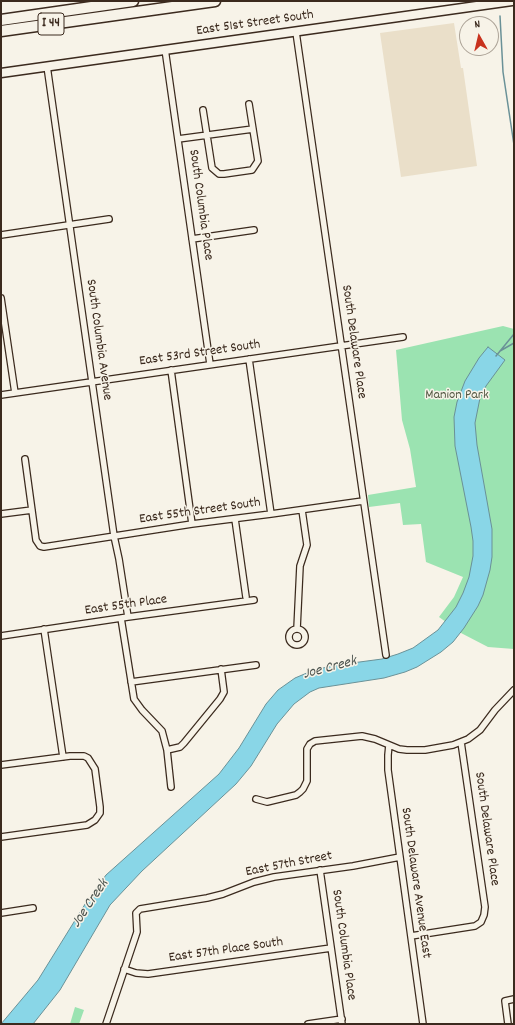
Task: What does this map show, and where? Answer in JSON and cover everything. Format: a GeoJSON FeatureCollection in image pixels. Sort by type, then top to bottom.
{"type":"FeatureCollection","features":[{"type":"Feature","properties":{"kind":"highway","name":"I 44"},"geometry":{"type":"LineString","coordinates":[[1,20],[133,1]]}},
{"type":"Feature","properties":{"kind":"highway","name":"I 44"},"geometry":{"type":"LineString","coordinates":[[1,31],[215,1]]}},
{"type":"Feature","properties":{"kind":"highway"},"geometry":{"type":"LineString","coordinates":[[1,38],[101,17]]}},
{"type":"Feature","properties":{"kind":"main road","name":"East 51st Street South"},"geometry":{"type":"LineString","coordinates":[[1,73],[512,1]]}},
{"type":"Feature","properties":{"kind":"street","name":"South Delaware Place"},"geometry":{"type":"LineString","coordinates":[[296,32],[386,655]]}},
{"type":"Feature","properties":{"kind":"street","name":"South Columbia Place"},"geometry":{"type":"LineString","coordinates":[[165,49],[210,364]]}},
{"type":"Feature","properties":{"kind":"street","name":"South Columbia Avenue"},"geometry":{"type":"LineString","coordinates":[[48,66],[114,536],[128,617]]}},
{"type":"Feature","properties":{"kind":"street"},"geometry":{"type":"LineString","coordinates":[[203,110],[212,168],[219,174],[252,170],[258,161],[249,104]]}},
{"type":"Feature","properties":{"kind":"street"},"geometry":{"type":"LineString","coordinates":[[178,139],[253,128]]}},
{"type":"Feature","properties":{"kind":"street"},"geometry":{"type":"LineString","coordinates":[[1,235],[109,219]]}},
{"type":"Feature","properties":{"kind":"street"},"geometry":{"type":"LineString","coordinates":[[192,239],[254,230]]}},
{"type":"Feature","properties":{"kind":"street"},"geometry":{"type":"LineString","coordinates":[[1,298],[15,393]]}},
{"type":"Feature","properties":{"kind":"street","name":"East 53rd Street South"},"geometry":{"type":"LineString","coordinates":[[1,395],[403,336]]}},
{"type":"Feature","properties":{"kind":"street"},"geometry":{"type":"LineString","coordinates":[[249,359],[271,514]]}},
{"type":"Feature","properties":{"kind":"street"},"geometry":{"type":"LineString","coordinates":[[171,370],[192,524]]}},
{"type":"Feature","properties":{"kind":"street"},"geometry":{"type":"LineString","coordinates":[[1,514],[32,510],[25,459]]}},
{"type":"Feature","properties":{"kind":"street","name":"East 55th Street South"},"geometry":{"type":"LineString","coordinates":[[32,510],[36,540],[40,546],[47,547],[192,524],[302,510],[363,500]]}},
{"type":"Feature","properties":{"kind":"street"},"geometry":{"type":"LineString","coordinates":[[297,629],[300,566],[307,545],[302,510]]}},
{"type":"Feature","properties":{"kind":"street"},"geometry":{"type":"LineString","coordinates":[[235,519],[246,597]]}},
{"type":"Feature","properties":{"kind":"street","name":"East 55th Place"},"geometry":{"type":"LineString","coordinates":[[1,636],[254,600]]}},
{"type":"Feature","properties":{"kind":"street"},"geometry":{"type":"LineString","coordinates":[[121,618],[134,699],[162,731],[167,750],[171,787]]}},
{"type":"Feature","properties":{"kind":"street"},"geometry":{"type":"LineString","coordinates":[[44,629],[63,757]]}},
{"type":"Feature","properties":{"kind":"street"},"geometry":{"type":"LineString","coordinates":[[131,682],[256,665]]}},
{"type":"Feature","properties":{"kind":"street"},"geometry":{"type":"LineString","coordinates":[[167,750],[180,747],[220,699],[224,692],[222,669]]}},
{"type":"Feature","properties":{"kind":"street"},"geometry":{"type":"LineString","coordinates":[[256,799],[267,802],[296,795],[300,792],[306,781],[308,749],[310,744],[315,741],[356,736],[376,740],[399,749],[416,751],[453,745],[468,739],[480,730],[495,710],[514,690]]}},
{"type":"Feature","properties":{"kind":"street","name":"South Delaware Place"},"geometry":{"type":"LineString","coordinates":[[411,936],[469,927],[478,924],[482,919],[485,907],[461,742]]}},
{"type":"Feature","properties":{"kind":"street","name":"South Delaware Avenue East"},"geometry":{"type":"LineString","coordinates":[[389,745],[388,770],[423,1024]]}},
{"type":"Feature","properties":{"kind":"street"},"geometry":{"type":"LineString","coordinates":[[1,765],[63,757],[84,756],[92,762],[95,768],[100,813],[93,823],[87,825],[1,837]]}},
{"type":"Feature","properties":{"kind":"street","name":"East 57th Street"},"geometry":{"type":"LineString","coordinates":[[124,969],[137,932],[136,916],[138,911],[143,908],[207,898],[262,880],[400,857]]}},
{"type":"Feature","properties":{"kind":"street","name":"South Columbia Place"},"geometry":{"type":"LineString","coordinates":[[320,870],[342,1022]]}},
{"type":"Feature","properties":{"kind":"street"},"geometry":{"type":"LineString","coordinates":[[1,913],[33,908]]}},
{"type":"Feature","properties":{"kind":"street","name":"East 57th Place South"},"geometry":{"type":"LineString","coordinates":[[124,969],[136,973],[148,974],[331,948]]}},
{"type":"Feature","properties":{"kind":"street"},"geometry":{"type":"LineString","coordinates":[[106,1024],[124,969]]}},
{"type":"Feature","properties":{"kind":"street"},"geometry":{"type":"LineString","coordinates":[[508,1024],[505,1001],[514,999]]}},
{"type":"Feature","properties":{"kind":"street"},"geometry":{"type":"LineString","coordinates":[[308,1024],[342,1022]]}},
{"type":"Feature","properties":{"kind":"shaded area"},"geometry":{"type":"Polygon","coordinates":[[[454,23],[461,68],[463,68],[477,166],[401,177],[380,33],[454,23]]]}},
{"type":"Feature","properties":{"kind":"green space","name":"Manion Park"},"geometry":{"type":"Polygon","coordinates":[[[503,326],[514,329],[514,649],[488,647],[461,633],[439,617],[454,597],[463,577],[426,562],[421,524],[403,525],[400,503],[369,507],[368,495],[416,487],[410,449],[402,420],[396,350],[503,326]]]}},
{"type":"Feature","properties":{"kind":"green space"},"geometry":{"type":"Polygon","coordinates":[[[75,1007],[84,1010],[79,1024],[70,1024],[75,1007]]]}},
{"type":"Feature","properties":{"kind":"water","name":"Joe Creek"},"geometry":{"type":"Polygon","coordinates":[[[488,347],[505,360],[486,386],[480,398],[475,423],[477,445],[492,529],[492,557],[483,595],[464,628],[453,642],[441,652],[417,667],[384,678],[319,688],[310,692],[294,704],[277,724],[251,766],[236,784],[142,871],[110,905],[60,990],[33,1024],[1,1024],[38,980],[87,901],[106,875],[219,774],[239,748],[266,704],[278,690],[295,678],[314,670],[337,665],[382,659],[413,648],[438,630],[456,607],[469,577],[473,556],[473,541],[455,446],[454,417],[457,402],[465,381],[479,358],[488,347]]]}},
{"type":"Feature","properties":{"kind":"waterway"},"geometry":{"type":"LineString","coordinates":[[500,16],[503,72],[514,145]]}},
{"type":"Feature","properties":{"kind":"waterway","name":"Joe Creek"},"geometry":{"type":"LineString","coordinates":[[496,356],[514,334]]}},
{"type":"Feature","properties":{"kind":"waterway","name":"Joe Creek"},"geometry":{"type":"LineString","coordinates":[[500,351],[514,343]]}}]}
